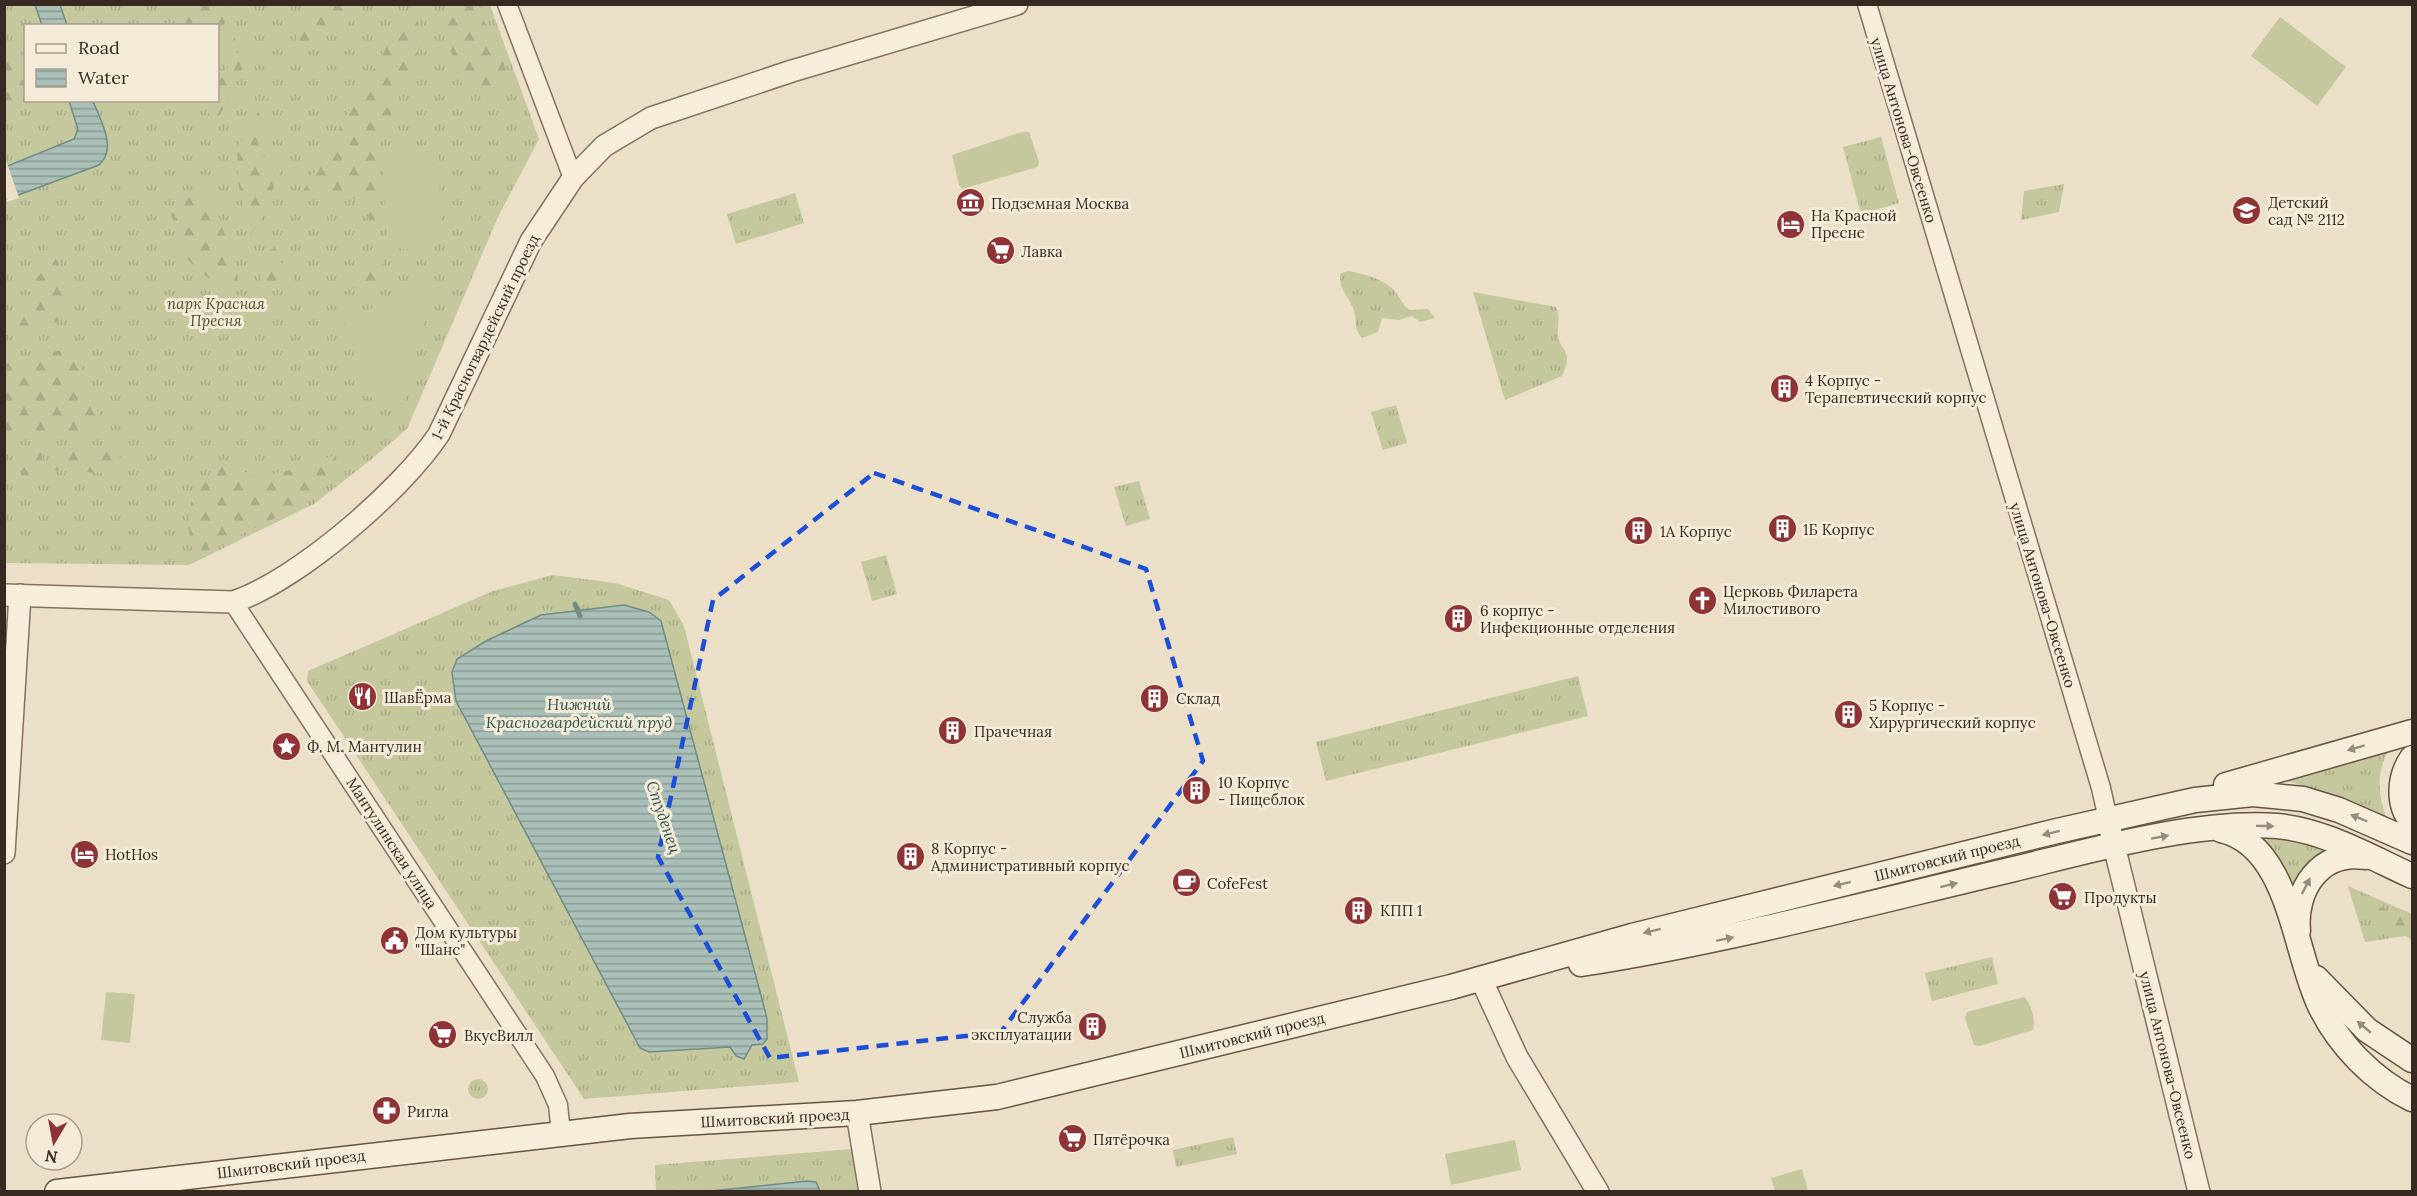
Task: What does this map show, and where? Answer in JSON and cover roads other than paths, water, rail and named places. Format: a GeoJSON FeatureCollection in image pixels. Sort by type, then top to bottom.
{"type":"FeatureCollection","features":[{"type":"Feature","properties":{"kind":"main road"},"geometry":{"type":"LineString","coordinates":[[2108,819],[2412,732]]}},
{"type":"Feature","properties":{"kind":"main road"},"geometry":{"type":"LineString","coordinates":[[2412,758],[2401,790],[2404,809],[2412,822]]}},
{"type":"Feature","properties":{"kind":"main road","name":"Шмитовский проезд"},"geometry":{"type":"LineString","coordinates":[[57,1191],[630,1126],[857,1113],[997,1097],[1481,979],[1632,936],[2108,819],[2220,796],[2279,795],[2325,805],[2412,842]]}},
{"type":"Feature","properties":{"kind":"main road","name":"Шмитовский проезд"},"geometry":{"type":"LineString","coordinates":[[1481,979],[1729,938],[2114,845],[2207,829],[2253,825],[2286,827],[2328,839],[2412,876]]}},
{"type":"Feature","properties":{"kind":"main road"},"geometry":{"type":"LineString","coordinates":[[2207,829],[2237,834],[2259,852],[2274,875],[2320,1005],[2336,1032],[2374,1074],[2412,1099]]}},
{"type":"Feature","properties":{"kind":"main road"},"geometry":{"type":"LineString","coordinates":[[2372,858],[2341,858],[2323,865],[2307,881],[2300,902],[2297,925],[2301,949],[2315,977],[2347,1012],[2367,1030],[2412,1060]]}},
{"type":"Feature","properties":{"kind":"street"},"geometry":{"type":"LineString","coordinates":[[507,4],[573,178]]}},
{"type":"Feature","properties":{"kind":"street","name":"1-й Красногвардейский проезд"},"geometry":{"type":"LineString","coordinates":[[233,602],[253,595],[282,579],[403,481],[423,458],[439,434],[531,241],[573,178],[604,146],[651,118],[792,71],[1017,4]]}},
{"type":"Feature","properties":{"kind":"street","name":"улица Антонова-Овсеенко"},"geometry":{"type":"LineString","coordinates":[[1867,4],[2098,776],[2199,1191]]}},
{"type":"Feature","properties":{"kind":"street"},"geometry":{"type":"LineString","coordinates":[[4,853],[12,595],[233,602]]}},
{"type":"Feature","properties":{"kind":"street","name":"Мантулинская улица"},"geometry":{"type":"LineString","coordinates":[[233,602],[545,1076],[558,1105],[561,1133]]}},
{"type":"Feature","properties":{"kind":"street"},"geometry":{"type":"LineString","coordinates":[[1481,979],[1517,1057],[1598,1191]]}},
{"type":"Feature","properties":{"kind":"street"},"geometry":{"type":"LineString","coordinates":[[857,1113],[870,1191]]}},
{"type":"Feature","properties":{"kind":"water"},"geometry":{"type":"Polygon","coordinates":[[[35,5],[60,5],[67,24],[42,24],[35,5]]]}},
{"type":"Feature","properties":{"kind":"water"},"geometry":{"type":"Polygon","coordinates":[[[69,102],[93,102],[107,142],[107,150],[99,165],[5,200],[5,167],[74,139],[78,129],[69,102]]]}},
{"type":"Feature","properties":{"kind":"water","name":"Нижний Красногвардейский пруд"},"geometry":{"type":"Polygon","coordinates":[[[624,605],[649,612],[661,621],[767,1018],[767,1039],[763,1044],[752,1045],[744,1059],[736,1056],[730,1047],[649,1052],[640,1048],[456,701],[452,672],[457,659],[486,641],[541,615],[624,605]]]}},
{"type":"Feature","properties":{"kind":"water"},"geometry":{"type":"Polygon","coordinates":[[[816,1182],[820,1191],[711,1191],[816,1182]]]}},
{"type":"Feature","properties":{"kind":"waterway","name":"Студенец"},"geometry":{"type":"LineString","coordinates":[[575,604],[580,616]]}},
{"type":"Feature","properties":{"kind":"place","name":"Подземная Москва"},"geometry":{"type":"Point","coordinates":[970,203]}},
{"type":"Feature","properties":{"kind":"place","name":"Детский сад № 2112"},"geometry":{"type":"Point","coordinates":[2247,211]}},
{"type":"Feature","properties":{"kind":"place","name":"На Красной Пресне"},"geometry":{"type":"Point","coordinates":[1790,224]}},
{"type":"Feature","properties":{"kind":"place","name":"Лавка"},"geometry":{"type":"Point","coordinates":[1000,251]}},
{"type":"Feature","properties":{"kind":"place","name":"4 Корпус - Терапевтический корпус"},"geometry":{"type":"Point","coordinates":[1784,389]}},
{"type":"Feature","properties":{"kind":"place","name":"1Б Корпус"},"geometry":{"type":"Point","coordinates":[1782,529]}},
{"type":"Feature","properties":{"kind":"place","name":"1А Корпус"},"geometry":{"type":"Point","coordinates":[1639,531]}},
{"type":"Feature","properties":{"kind":"place","name":"Церковь Филарета Милостивого"},"geometry":{"type":"Point","coordinates":[1702,600]}},
{"type":"Feature","properties":{"kind":"place","name":"6 корпус - Инфекционные отделения"},"geometry":{"type":"Point","coordinates":[1459,619]}},
{"type":"Feature","properties":{"kind":"place","name":"ШавЁрма"},"geometry":{"type":"Point","coordinates":[363,697]}},
{"type":"Feature","properties":{"kind":"place","name":"Склад"},"geometry":{"type":"Point","coordinates":[1155,698]}},
{"type":"Feature","properties":{"kind":"place","name":"5 Корпус - Хирургический корпус"},"geometry":{"type":"Point","coordinates":[1848,714]}},
{"type":"Feature","properties":{"kind":"place","name":"Прачечная"},"geometry":{"type":"Point","coordinates":[953,731]}},
{"type":"Feature","properties":{"kind":"place","name":"Ф. М. Мантулин"},"geometry":{"type":"Point","coordinates":[286,746]}},
{"type":"Feature","properties":{"kind":"place","name":"10 Корпус - Пищеблок"},"geometry":{"type":"Point","coordinates":[1197,791]}},
{"type":"Feature","properties":{"kind":"place","name":"HotHos"},"geometry":{"type":"Point","coordinates":[84,854]}},
{"type":"Feature","properties":{"kind":"place","name":"8 Корпус - Административный корпус"},"geometry":{"type":"Point","coordinates":[910,857]}},
{"type":"Feature","properties":{"kind":"place","name":"CofeFest"},"geometry":{"type":"Point","coordinates":[1186,883]}},
{"type":"Feature","properties":{"kind":"place","name":"Продукты"},"geometry":{"type":"Point","coordinates":[2063,897]}},
{"type":"Feature","properties":{"kind":"place","name":"КПП 1"},"geometry":{"type":"Point","coordinates":[1359,910]}},
{"type":"Feature","properties":{"kind":"place","name":"Дом культуры \"Шанс\""},"geometry":{"type":"Point","coordinates":[394,941]}},
{"type":"Feature","properties":{"kind":"place","name":"Служба эксплуатации"},"geometry":{"type":"Point","coordinates":[1093,1026]}},
{"type":"Feature","properties":{"kind":"place","name":"ВкусВилл"},"geometry":{"type":"Point","coordinates":[443,1035]}},
{"type":"Feature","properties":{"kind":"place","name":"Ригла"},"geometry":{"type":"Point","coordinates":[386,1111]}},
{"type":"Feature","properties":{"kind":"place","name":"Пятёрочка"},"geometry":{"type":"Point","coordinates":[1072,1139]}},
{"type":"Feature","properties":{"kind":"park label","name":"парк Красная Пресня"},"geometry":{"type":"Point","coordinates":[216,312]}}]}
